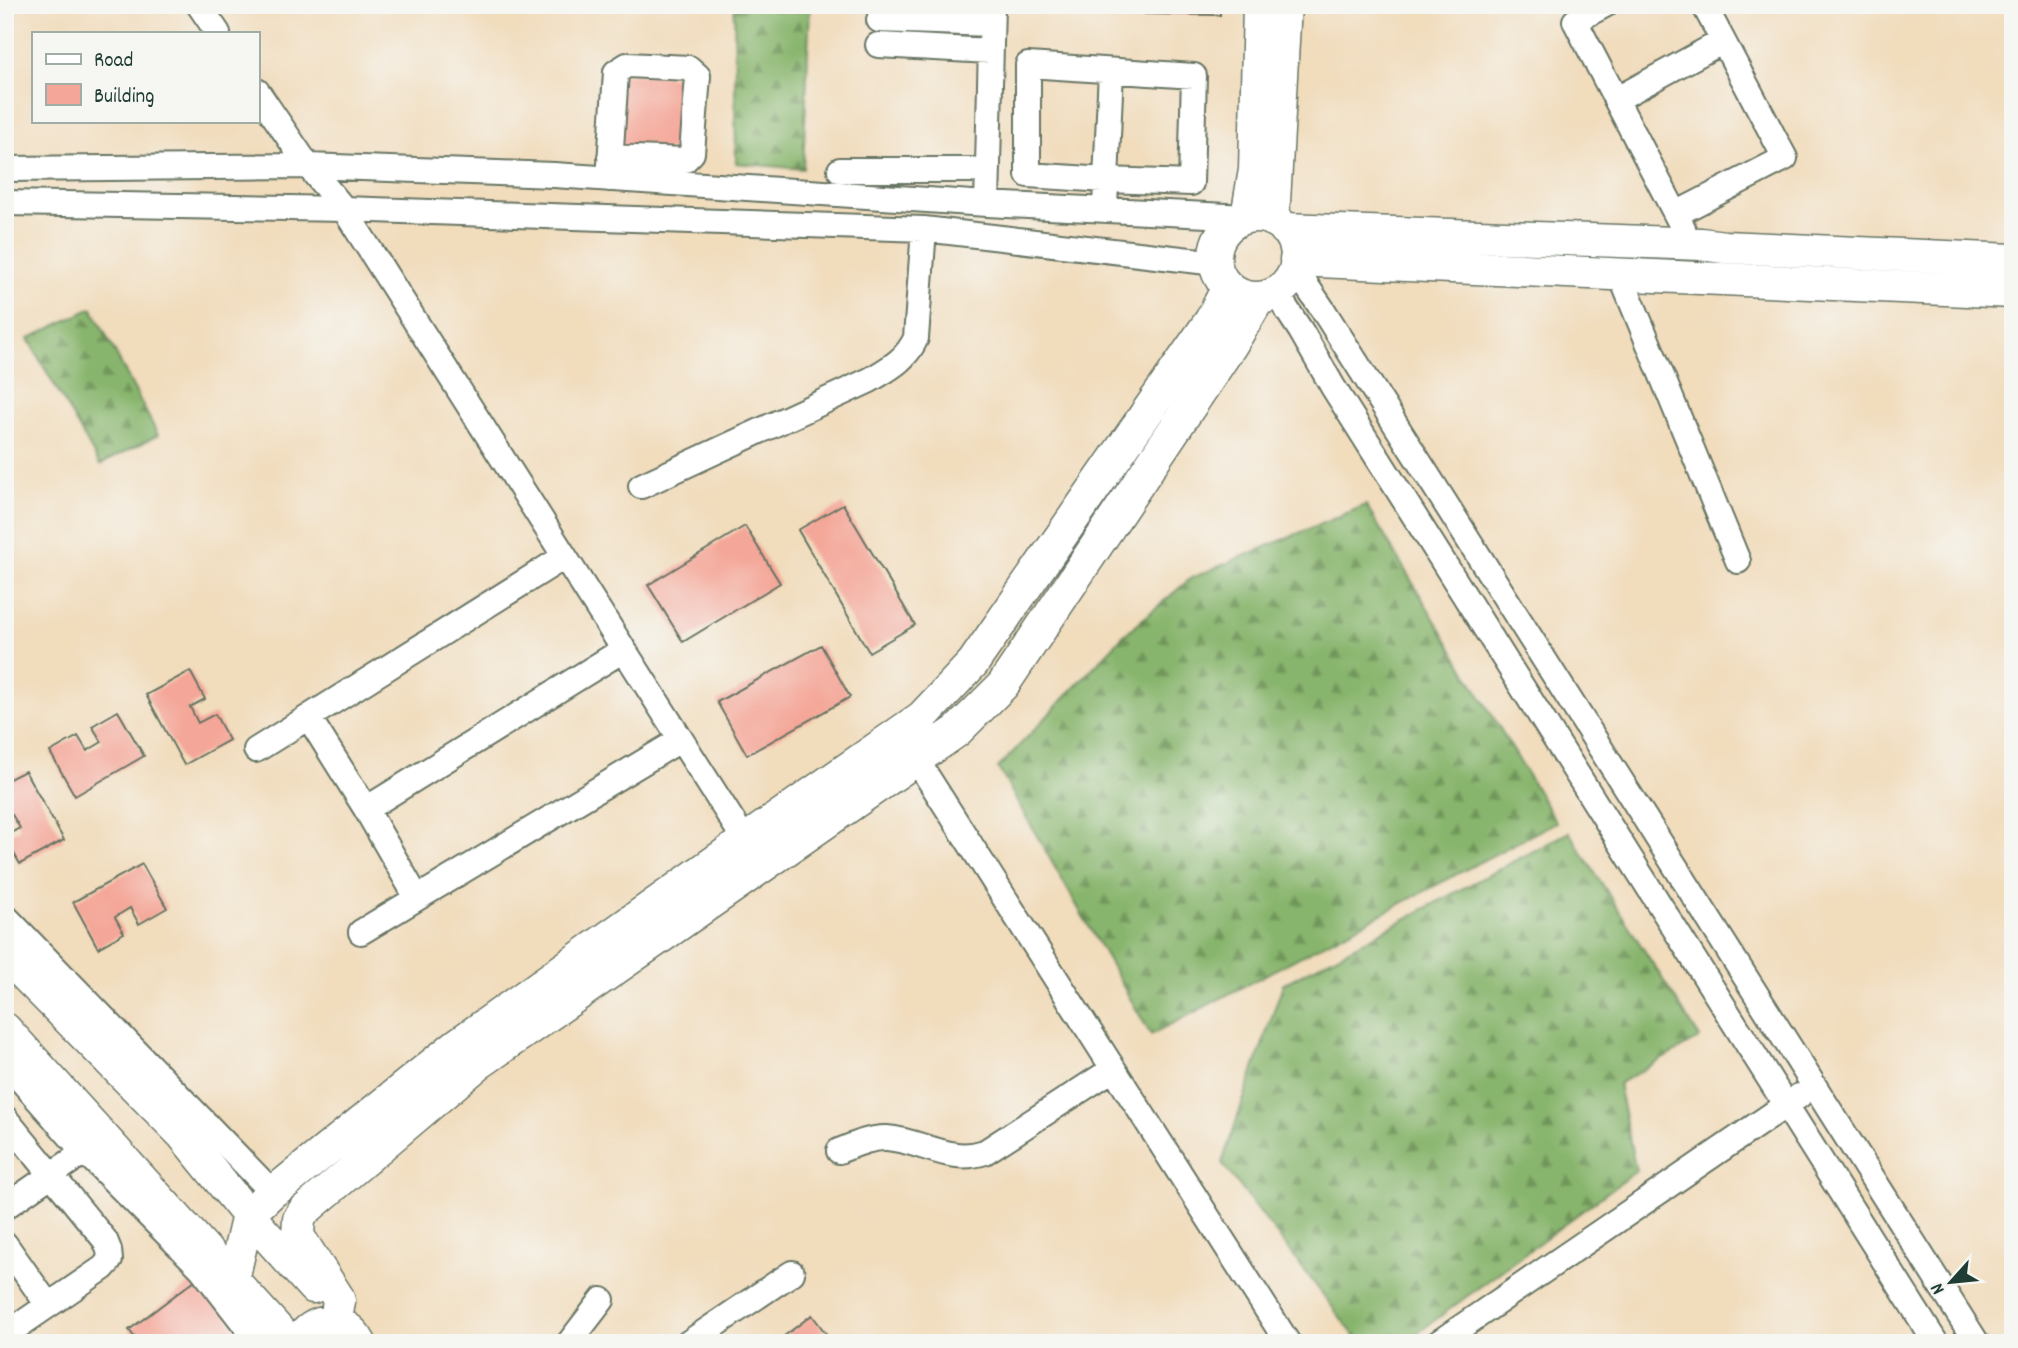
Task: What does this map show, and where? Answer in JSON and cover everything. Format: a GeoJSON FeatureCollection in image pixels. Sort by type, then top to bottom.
{"type":"FeatureCollection","features":[{"type":"Feature","properties":{"kind":"main road"},"geometry":{"type":"LineString","coordinates":[[1222,275],[1240,295],[1267,295],[1285,286],[1296,264],[1294,243],[1268,222],[1255,170],[1259,5]]}},
{"type":"Feature","properties":{"kind":"main road"},"geometry":{"type":"LineString","coordinates":[[1268,222],[1285,5]]}},
{"type":"Feature","properties":{"kind":"main road"},"geometry":{"type":"LineString","coordinates":[[349,1329],[337,1296],[298,1236],[299,1219],[304,1210],[478,1064],[753,853],[922,717],[973,663],[1210,320],[1222,275],[1216,249],[1221,236],[1232,224],[1268,222],[2007,260]]}},
{"type":"Feature","properties":{"kind":"main road"},"geometry":{"type":"LineString","coordinates":[[1296,264],[1620,274],[2011,298]]}},
{"type":"Feature","properties":{"kind":"main road"},"geometry":{"type":"LineString","coordinates":[[233,1279],[248,1215],[272,1192],[458,1044],[753,853],[916,759],[957,731],[1003,685],[1267,295]]}},
{"type":"Feature","properties":{"kind":"main road"},"geometry":{"type":"LineString","coordinates":[[5,955],[182,1134],[248,1215],[349,1329]]}},
{"type":"Feature","properties":{"kind":"main road"},"geometry":{"type":"LineString","coordinates":[[5,1029],[290,1343]]}},
{"type":"Feature","properties":{"kind":"main road"},"geometry":{"type":"LineString","coordinates":[[298,1343],[304,1334],[318,1324],[336,1323],[349,1329]]}},
{"type":"Feature","properties":{"kind":"street"},"geometry":{"type":"LineString","coordinates":[[199,5],[217,32]]}},
{"type":"Feature","properties":{"kind":"street"},"geometry":{"type":"LineString","coordinates":[[1605,5],[1575,21],[1692,244]]}},
{"type":"Feature","properties":{"kind":"street"},"geometry":{"type":"LineString","coordinates":[[1676,214],[1785,158],[1704,5]]}},
{"type":"Feature","properties":{"kind":"street"},"geometry":{"type":"LineString","coordinates":[[879,20],[991,15],[987,204]]}},
{"type":"Feature","properties":{"kind":"street"},"geometry":{"type":"LineString","coordinates":[[1616,99],[1723,41]]}},
{"type":"Feature","properties":{"kind":"street"},"geometry":{"type":"LineString","coordinates":[[878,45],[990,51]]}},
{"type":"Feature","properties":{"kind":"street"},"geometry":{"type":"LineString","coordinates":[[627,65],[689,68],[698,76],[692,153],[685,160],[610,168],[616,72],[627,65]]}},
{"type":"Feature","properties":{"kind":"street"},"geometry":{"type":"LineString","coordinates":[[1028,65],[1194,76],[1191,183],[1106,180],[1028,175],[1028,65]]}},
{"type":"Feature","properties":{"kind":"street"},"geometry":{"type":"LineString","coordinates":[[1105,211],[1111,71]]}},
{"type":"Feature","properties":{"kind":"street"},"geometry":{"type":"LineString","coordinates":[[259,95],[308,166],[344,209],[753,853]]}},
{"type":"Feature","properties":{"kind":"street"},"geometry":{"type":"LineString","coordinates":[[5,169],[308,166],[610,168],[987,204],[1268,222]]}},
{"type":"Feature","properties":{"kind":"street"},"geometry":{"type":"LineString","coordinates":[[841,170],[988,170]]}},
{"type":"Feature","properties":{"kind":"street"},"geometry":{"type":"LineString","coordinates":[[5,204],[344,209],[924,229],[1222,275]]}},
{"type":"Feature","properties":{"kind":"street"},"geometry":{"type":"LineString","coordinates":[[641,486],[870,380],[898,363],[910,351],[916,338],[924,229]]}},
{"type":"Feature","properties":{"kind":"street"},"geometry":{"type":"LineString","coordinates":[[2007,260],[2011,298]]}},
{"type":"Feature","properties":{"kind":"street"},"geometry":{"type":"LineString","coordinates":[[1296,264],[1977,1343]]}},
{"type":"Feature","properties":{"kind":"street"},"geometry":{"type":"LineString","coordinates":[[1620,274],[1738,561]]}},
{"type":"Feature","properties":{"kind":"street"},"geometry":{"type":"LineString","coordinates":[[1267,295],[1301,331],[1340,398],[1936,1343]]}},
{"type":"Feature","properties":{"kind":"street"},"geometry":{"type":"LineString","coordinates":[[256,750],[564,557]]}},
{"type":"Feature","properties":{"kind":"street"},"geometry":{"type":"LineString","coordinates":[[366,809],[623,650]]}},
{"type":"Feature","properties":{"kind":"street"},"geometry":{"type":"LineString","coordinates":[[309,718],[417,898]]}},
{"type":"Feature","properties":{"kind":"street"},"geometry":{"type":"LineString","coordinates":[[361,932],[680,740]]}},
{"type":"Feature","properties":{"kind":"street"},"geometry":{"type":"LineString","coordinates":[[916,759],[1288,1343]]}},
{"type":"Feature","properties":{"kind":"street"},"geometry":{"type":"LineString","coordinates":[[5,916],[272,1192]]}},
{"type":"Feature","properties":{"kind":"street"},"geometry":{"type":"LineString","coordinates":[[5,1062],[85,1152],[201,1268],[252,1334],[254,1343]]}},
{"type":"Feature","properties":{"kind":"street"},"geometry":{"type":"LineString","coordinates":[[839,1151],[863,1141],[884,1138],[901,1140],[956,1156],[985,1152],[1113,1069]]}},
{"type":"Feature","properties":{"kind":"street"},"geometry":{"type":"LineString","coordinates":[[1438,1343],[1814,1084]]}},
{"type":"Feature","properties":{"kind":"street"},"geometry":{"type":"LineString","coordinates":[[5,1118],[104,1240],[110,1260],[103,1268],[5,1335]]}},
{"type":"Feature","properties":{"kind":"street"},"geometry":{"type":"LineString","coordinates":[[5,1207],[85,1152]]}},
{"type":"Feature","properties":{"kind":"street"},"geometry":{"type":"LineString","coordinates":[[6,1246],[48,1305]]}},
{"type":"Feature","properties":{"kind":"street"},"geometry":{"type":"LineString","coordinates":[[688,1343],[792,1273]]}},
{"type":"Feature","properties":{"kind":"street"},"geometry":{"type":"LineString","coordinates":[[569,1343],[602,1300]]}},
{"type":"Feature","properties":{"kind":"green space"},"geometry":{"type":"Polygon","coordinates":[[[734,5],[810,5],[803,169],[736,163],[734,5]]]}},
{"type":"Feature","properties":{"kind":"green space"},"geometry":{"type":"Polygon","coordinates":[[[92,308],[158,435],[100,465],[28,339],[92,308]]]}},
{"type":"Feature","properties":{"kind":"green space"},"geometry":{"type":"Polygon","coordinates":[[[1366,505],[1556,822],[1151,1035],[998,768],[1124,635],[1191,578],[1366,505]]]}},
{"type":"Feature","properties":{"kind":"green space"},"geometry":{"type":"Polygon","coordinates":[[[1569,832],[1700,1038],[1618,1084],[1636,1171],[1404,1343],[1360,1343],[1222,1163],[1283,984],[1569,832]]]}},
{"type":"Feature","properties":{"kind":"building"},"geometry":{"type":"Polygon","coordinates":[[[1145,5],[1220,5],[1220,15],[1145,14],[1145,5]]]}},
{"type":"Feature","properties":{"kind":"building"},"geometry":{"type":"Polygon","coordinates":[[[622,74],[690,77],[688,151],[620,148],[622,74]]]}},
{"type":"Feature","properties":{"kind":"building"},"geometry":{"type":"Polygon","coordinates":[[[843,504],[915,625],[869,652],[798,530],[843,504]]]}},
{"type":"Feature","properties":{"kind":"building"},"geometry":{"type":"Polygon","coordinates":[[[745,526],[780,583],[683,642],[648,585],[745,526]]]}},
{"type":"Feature","properties":{"kind":"building"},"geometry":{"type":"Polygon","coordinates":[[[821,645],[850,697],[747,755],[717,702],[821,645]]]}},
{"type":"Feature","properties":{"kind":"building"},"geometry":{"type":"Polygon","coordinates":[[[190,671],[205,699],[190,707],[198,723],[215,714],[229,740],[184,765],[146,695],[190,671]]]}},
{"type":"Feature","properties":{"kind":"building"},"geometry":{"type":"Polygon","coordinates":[[[118,711],[144,756],[75,796],[50,752],[78,736],[87,751],[102,742],[92,726],[118,711]]]}},
{"type":"Feature","properties":{"kind":"building"},"geometry":{"type":"Polygon","coordinates":[[[25,771],[64,840],[20,864],[5,838],[20,828],[11,813],[5,816],[5,781],[25,771]]]}},
{"type":"Feature","properties":{"kind":"building"},"geometry":{"type":"Polygon","coordinates":[[[142,864],[167,908],[139,924],[130,908],[115,917],[124,933],[98,948],[73,902],[142,864]]]}},
{"type":"Feature","properties":{"kind":"building"},"geometry":{"type":"Polygon","coordinates":[[[203,1274],[243,1343],[139,1343],[129,1330],[203,1274]]]}},
{"type":"Feature","properties":{"kind":"building"},"geometry":{"type":"Polygon","coordinates":[[[812,1315],[833,1343],[775,1343],[812,1315]]]}}]}
